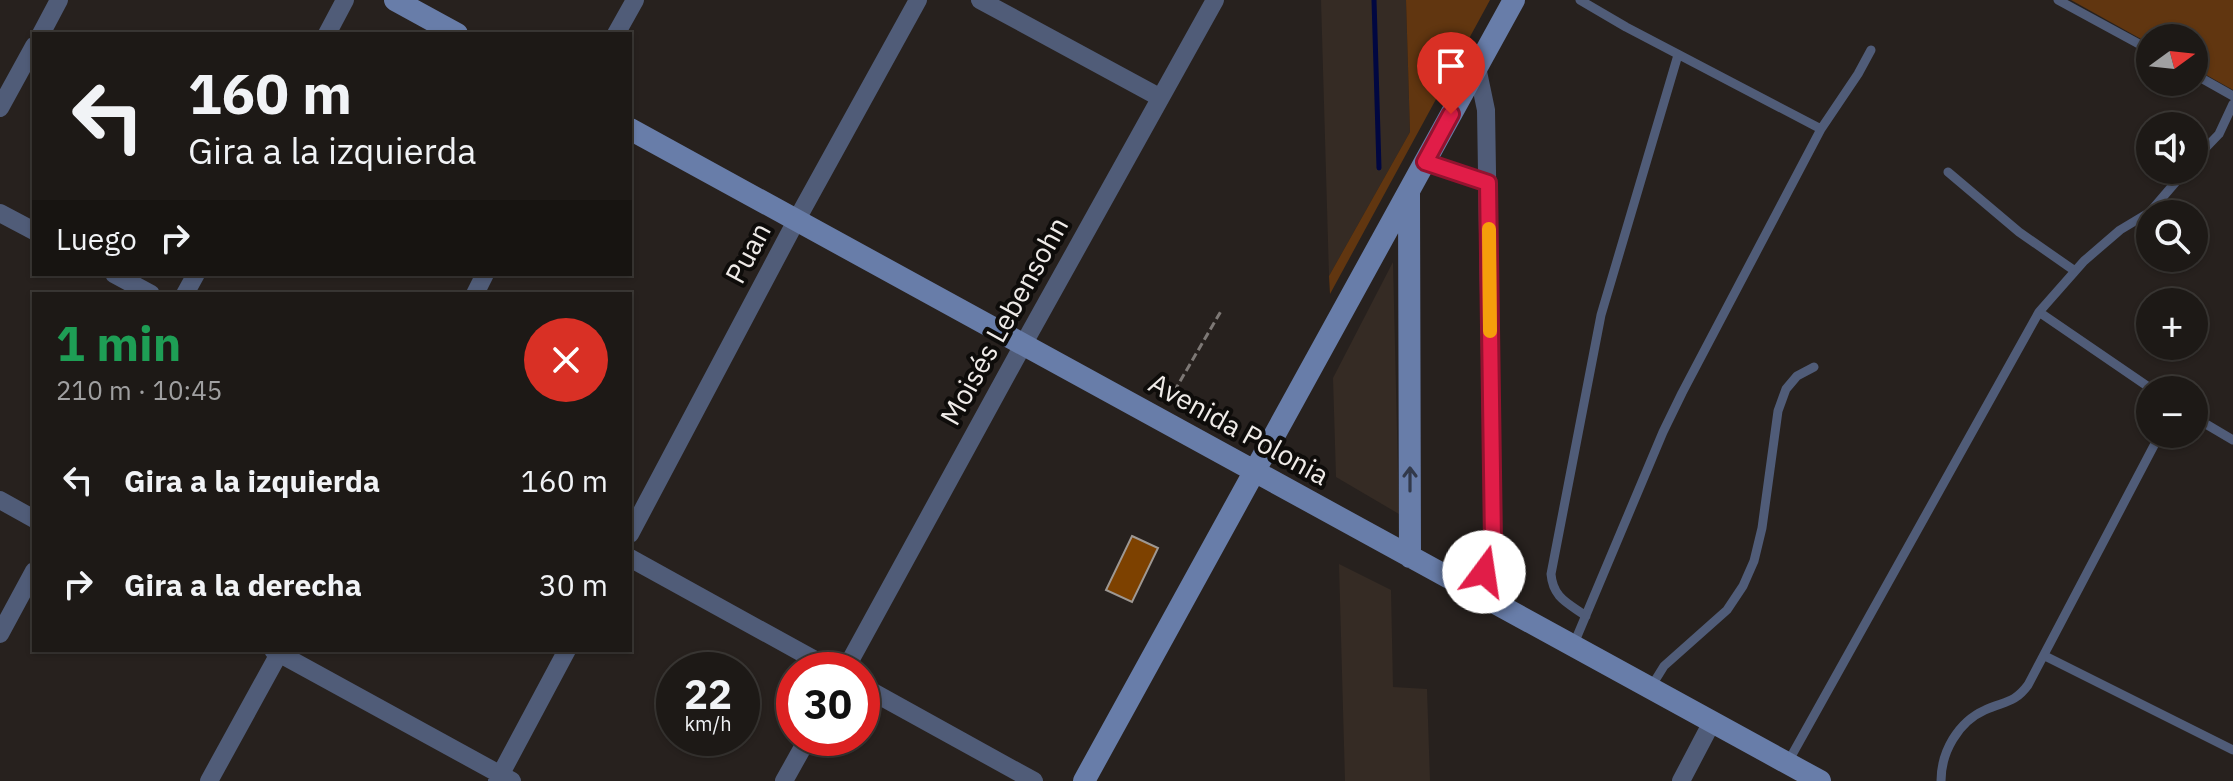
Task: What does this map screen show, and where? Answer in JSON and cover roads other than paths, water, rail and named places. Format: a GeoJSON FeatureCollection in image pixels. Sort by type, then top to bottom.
{"type":"FeatureCollection","features":[{"type":"Feature","properties":{"kind":"main road"},"geometry":{"type":"LineString","coordinates":[[395,0],[453,32]]}},
{"type":"Feature","properties":{"kind":"main road"},"geometry":{"type":"LineString","coordinates":[[1084,781],[1514,0]]}},
{"type":"Feature","properties":{"kind":"main road","name":"Avenida Polonia"},"geometry":{"type":"LineString","coordinates":[[632,130],[1820,781]]}},
{"type":"Feature","properties":{"kind":"main road"},"geometry":{"type":"LineString","coordinates":[[1409,190],[1410,557]]}},
{"type":"Feature","properties":{"kind":"street"},"geometry":{"type":"LineString","coordinates":[[42,32],[59,0]]}},
{"type":"Feature","properties":{"kind":"street"},"geometry":{"type":"LineString","coordinates":[[328,32],[345,0]]}},
{"type":"Feature","properties":{"kind":"street"},"geometry":{"type":"LineString","coordinates":[[617,32],[635,0]]}},
{"type":"Feature","properties":{"kind":"street","name":"Puan"},"geometry":{"type":"LineString","coordinates":[[632,530],[796,221],[918,0]]}},
{"type":"Feature","properties":{"kind":"street"},"geometry":{"type":"LineString","coordinates":[[980,0],[1159,97]]}},
{"type":"Feature","properties":{"kind":"street","name":"Moisés Lebensohn"},"geometry":{"type":"LineString","coordinates":[[855,652],[1215,0]]}},
{"type":"Feature","properties":{"kind":"street"},"geometry":{"type":"LineString","coordinates":[[0,108],[32,50]]}},
{"type":"Feature","properties":{"kind":"street"},"geometry":{"type":"LineString","coordinates":[[1477,67],[1486,110],[1493,543],[1477,594]]}},
{"type":"Feature","properties":{"kind":"street"},"geometry":{"type":"LineString","coordinates":[[1425,162],[1488,183]]}},
{"type":"Feature","properties":{"kind":"street"},"geometry":{"type":"LineString","coordinates":[[0,213],[32,230]]}},
{"type":"Feature","properties":{"kind":"street"},"geometry":{"type":"LineString","coordinates":[[118,276],[147,292]]}},
{"type":"Feature","properties":{"kind":"street"},"geometry":{"type":"LineString","coordinates":[[0,500],[32,518]]}},
{"type":"Feature","properties":{"kind":"street"},"geometry":{"type":"LineString","coordinates":[[632,559],[800,652]]}},
{"type":"Feature","properties":{"kind":"street"},"geometry":{"type":"LineString","coordinates":[[0,634],[32,575]]}},
{"type":"Feature","properties":{"kind":"street"},"geometry":{"type":"LineString","coordinates":[[209,781],[277,652]]}},
{"type":"Feature","properties":{"kind":"street"},"geometry":{"type":"LineString","coordinates":[[280,652],[503,779],[566,652]]}},
{"type":"Feature","properties":{"kind":"street"},"geometry":{"type":"LineString","coordinates":[[880,696],[1034,781]]}},
{"type":"Feature","properties":{"kind":"street"},"geometry":{"type":"LineString","coordinates":[[1681,781],[1712,722]]}},
{"type":"Feature","properties":{"kind":"street"},"geometry":{"type":"LineString","coordinates":[[784,781],[798,756]]}},
{"type":"Feature","properties":{"kind":"lane"},"geometry":{"type":"LineString","coordinates":[[1580,0],[1821,129]]}},
{"type":"Feature","properties":{"kind":"lane"},"geometry":{"type":"LineString","coordinates":[[2058,0],[2136,42]]}},
{"type":"Feature","properties":{"kind":"lane"},"geometry":{"type":"LineString","coordinates":[[1573,646],[1663,432],[1821,129],[1871,50]]}},
{"type":"Feature","properties":{"kind":"lane"},"geometry":{"type":"LineString","coordinates":[[1586,616],[1556,594],[1551,574],[1601,315],[1678,55]]}},
{"type":"Feature","properties":{"kind":"lane"},"geometry":{"type":"LineString","coordinates":[[2208,82],[2233,96]]}},
{"type":"Feature","properties":{"kind":"lane"},"geometry":{"type":"LineString","coordinates":[[2208,145],[2219,134],[2233,104]]}},
{"type":"Feature","properties":{"kind":"lane"},"geometry":{"type":"LineString","coordinates":[[1948,172],[2019,232],[2075,271]]}},
{"type":"Feature","properties":{"kind":"lane"},"geometry":{"type":"LineString","coordinates":[[1787,763],[2039,312],[2084,261],[2120,230],[2150,212],[2174,184]]}},
{"type":"Feature","properties":{"kind":"lane"},"geometry":{"type":"LineString","coordinates":[[2039,312],[2136,378]]}},
{"type":"Feature","properties":{"kind":"lane"},"geometry":{"type":"LineString","coordinates":[[1650,688],[1664,666],[1727,610],[1743,586],[1754,561],[1762,528],[1778,411],[1786,389],[1797,376],[1814,367]]}},
{"type":"Feature","properties":{"kind":"lane"},"geometry":{"type":"LineString","coordinates":[[2208,425],[2233,440]]}},
{"type":"Feature","properties":{"kind":"lane"},"geometry":{"type":"LineString","coordinates":[[1941,781],[1941,764],[1953,739],[1969,720],[1986,709],[2019,697],[2045,656],[2153,448]]}},
{"type":"Feature","properties":{"kind":"lane"},"geometry":{"type":"LineString","coordinates":[[2045,656],[2233,750]]}},
{"type":"Feature","properties":{"kind":"waterway"},"geometry":{"type":"LineString","coordinates":[[1374,0],[1379,168]]}}]}
